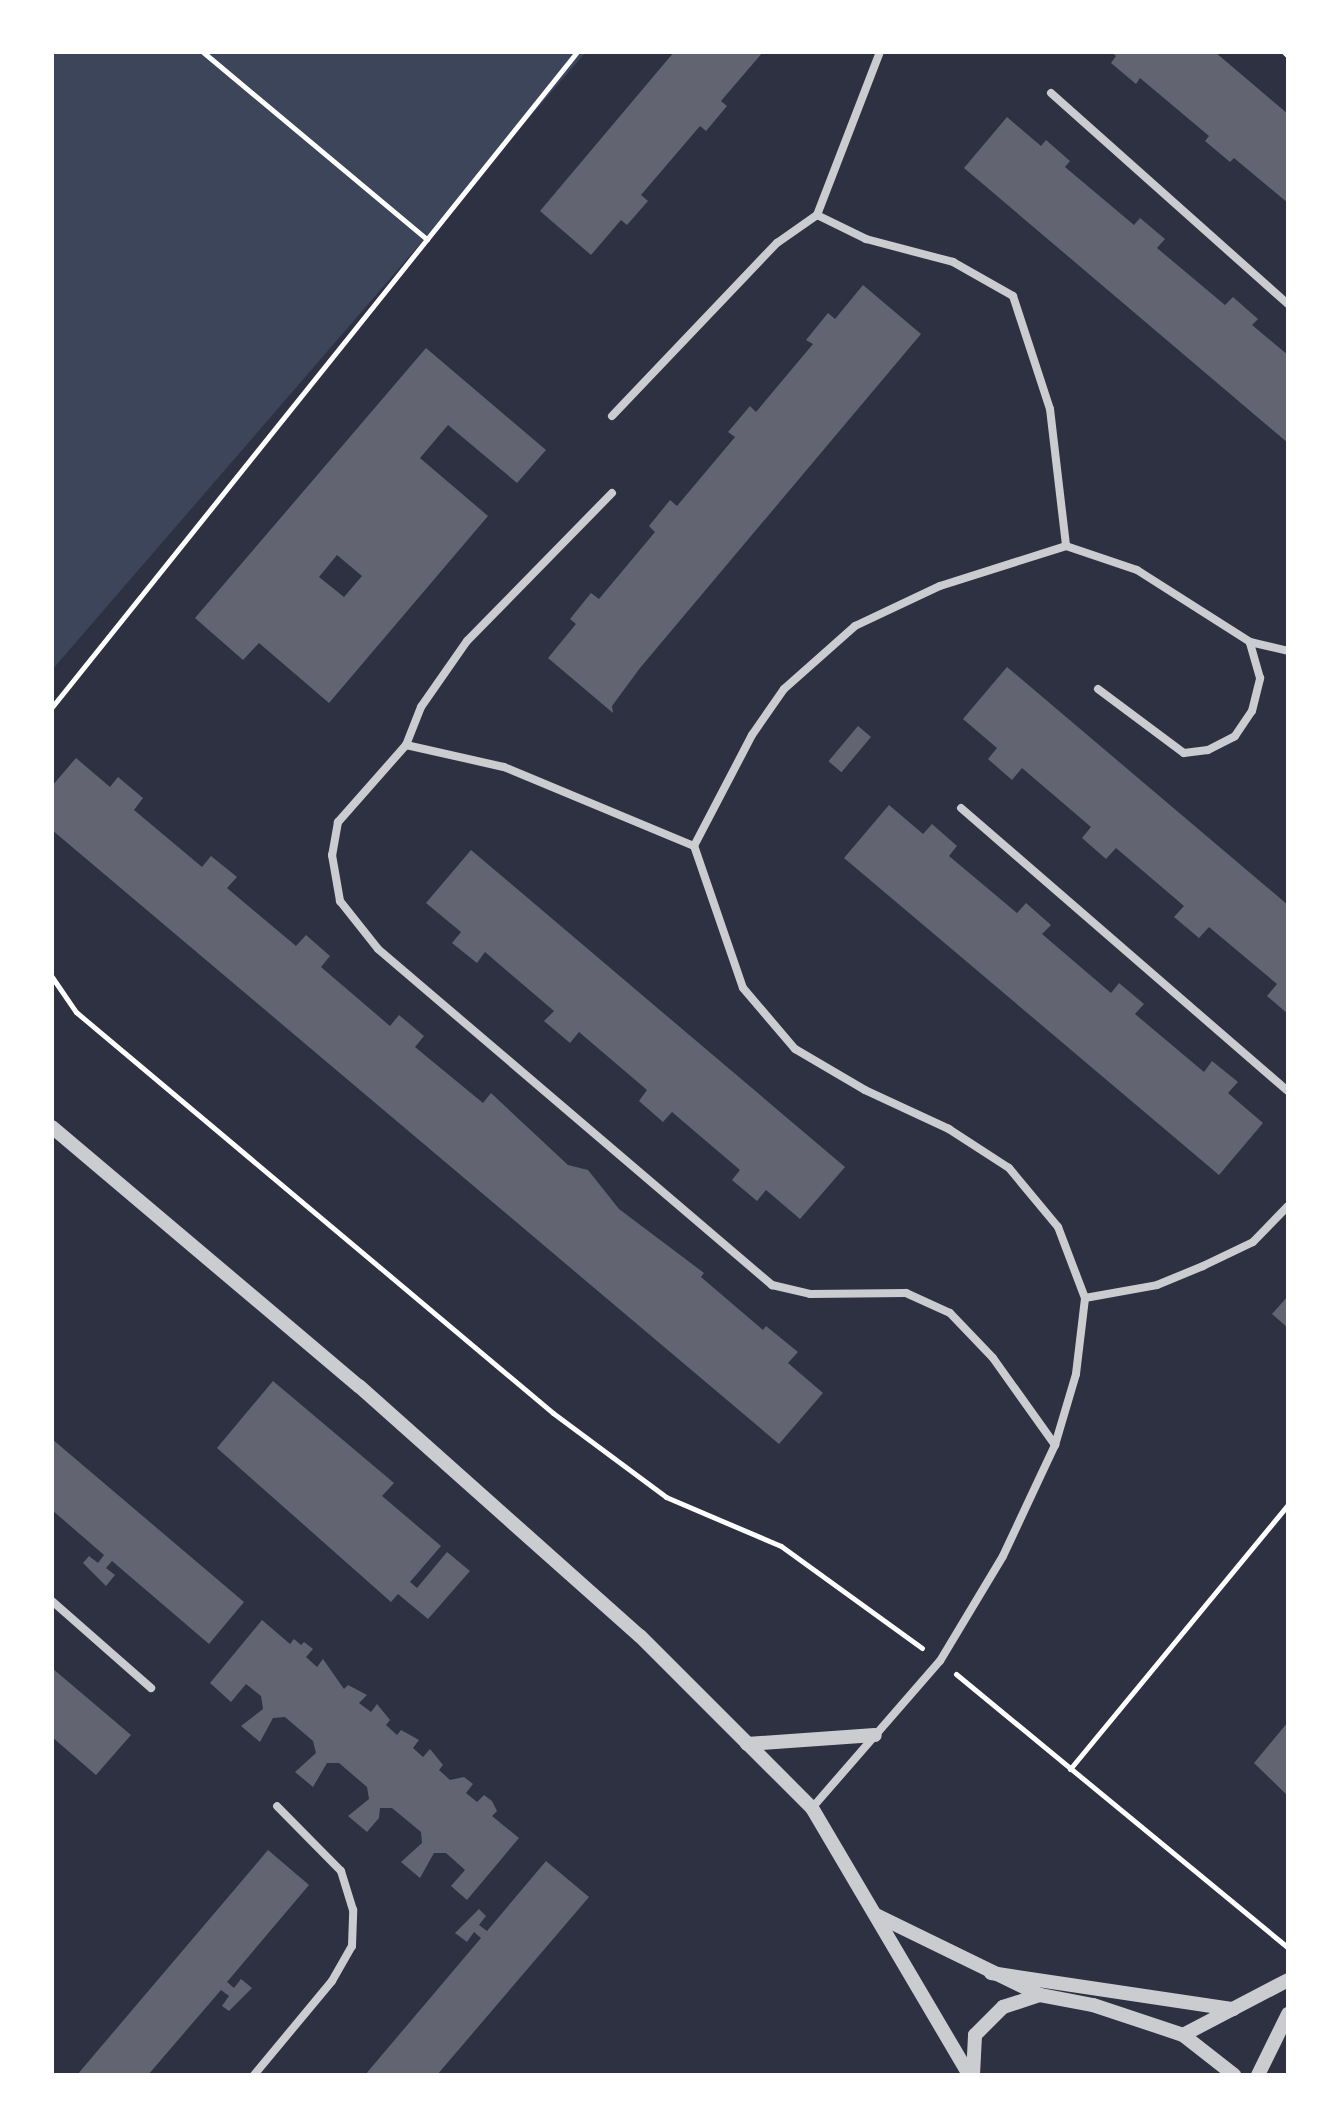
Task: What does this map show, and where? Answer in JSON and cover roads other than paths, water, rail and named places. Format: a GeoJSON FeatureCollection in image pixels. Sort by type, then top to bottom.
{"type":"FeatureCollection","features":[{"type":"Feature","properties":{"kind":"street"},"geometry":{"type":"LineString","coordinates":[[612,416],[777,243],[817,215],[880,52]]}},
{"type":"Feature","properties":{"kind":"street"},"geometry":{"type":"LineString","coordinates":[[1051,93],[1288,304]]}},
{"type":"Feature","properties":{"kind":"street"},"geometry":{"type":"LineString","coordinates":[[817,215],[866,239],[953,262],[1013,296],[1050,409],[1066,546]]}},
{"type":"Feature","properties":{"kind":"street"},"geometry":{"type":"LineString","coordinates":[[612,493],[445,667],[406,745],[338,822],[332,855],[340,901],[378,949],[772,1285],[810,1294],[906,1293],[950,1313],[993,1358],[1055,1445]]}},
{"type":"Feature","properties":{"kind":"street"},"geometry":{"type":"LineString","coordinates":[[812,1808],[940,1661],[1003,1556],[1055,1445],[1076,1374],[1085,1298],[1058,1227],[1009,1168],[949,1129],[865,1090],[795,1049],[743,988],[694,846],[752,735],[784,689],[855,626],[940,586],[1066,546],[1137,570],[1250,642],[1288,651]]}},
{"type":"Feature","properties":{"kind":"street"},"geometry":{"type":"LineString","coordinates":[[1098,689],[1184,753],[1208,750],[1235,736],[1252,711],[1260,678],[1250,642]]}},
{"type":"Feature","properties":{"kind":"street"},"geometry":{"type":"LineString","coordinates":[[406,745],[504,767],[694,846]]}},
{"type":"Feature","properties":{"kind":"street"},"geometry":{"type":"LineString","coordinates":[[961,808],[1288,1091]]}},
{"type":"Feature","properties":{"kind":"street"},"geometry":{"type":"LineString","coordinates":[[52,1127],[359,1386],[617,1615],[812,1808],[971,2075]]}},
{"type":"Feature","properties":{"kind":"street"},"geometry":{"type":"LineString","coordinates":[[1085,1298],[1157,1285],[1203,1266],[1253,1242],[1288,1206]]}},
{"type":"Feature","properties":{"kind":"street"},"geometry":{"type":"LineString","coordinates":[[52,1601],[151,1688]]}},
{"type":"Feature","properties":{"kind":"street"},"geometry":{"type":"LineString","coordinates":[[747,1744],[875,1735]]}},
{"type":"Feature","properties":{"kind":"street"},"geometry":{"type":"LineString","coordinates":[[254,2075],[332,1981],[352,1946],[353,1910],[341,1871],[277,1806]]}},
{"type":"Feature","properties":{"kind":"street"},"geometry":{"type":"LineString","coordinates":[[876,1914],[1040,1995],[1093,2005],[1183,2035],[1234,2075]]}},
{"type":"Feature","properties":{"kind":"street"},"geometry":{"type":"LineString","coordinates":[[991,1973],[1233,2009]]}},
{"type":"Feature","properties":{"kind":"street"},"geometry":{"type":"LineString","coordinates":[[1183,2035],[1288,1980]]}},
{"type":"Feature","properties":{"kind":"street"},"geometry":{"type":"LineString","coordinates":[[971,2075],[975,2035],[1003,2007],[1040,1995]]}},
{"type":"Feature","properties":{"kind":"street"},"geometry":{"type":"LineString","coordinates":[[1258,2075],[1288,2014]]}},
{"type":"Feature","properties":{"kind":"street"},"geometry":{"type":"LineString","coordinates":[[1268,2054],[1275,2075]]}}]}
